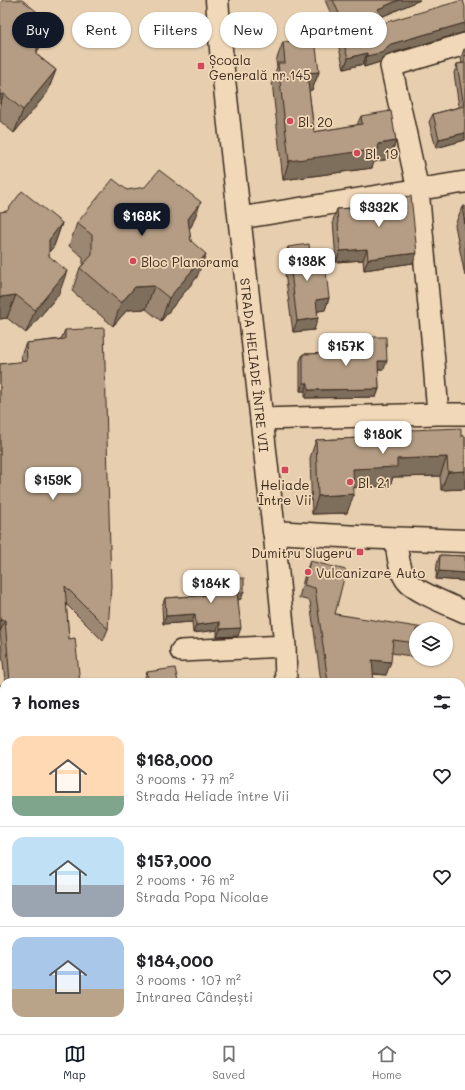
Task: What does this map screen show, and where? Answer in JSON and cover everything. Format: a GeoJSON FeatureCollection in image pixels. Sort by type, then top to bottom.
{"type":"FeatureCollection","features":[{"type":"Feature","properties":{"kind":"main road","name":"STRADA HELIADE ÎNTRE VII"},"geometry":{"type":"LineString","coordinates":[[217,0],[274,532]]}},
{"type":"Feature","properties":{"kind":"main road"},"geometry":{"type":"LineString","coordinates":[[274,532],[395,539],[465,541]]}},
{"type":"Feature","properties":{"kind":"street"},"geometry":{"type":"LineString","coordinates":[[438,414],[418,190],[391,66],[465,44]]}},
{"type":"Feature","properties":{"kind":"street"},"geometry":{"type":"LineString","coordinates":[[240,218],[465,182]]}},
{"type":"Feature","properties":{"kind":"street"},"geometry":{"type":"LineString","coordinates":[[261,419],[465,414]]}},
{"type":"Feature","properties":{"kind":"street","name":"STRADA HELIADE ÎNTRE VII"},"geometry":{"type":"LineString","coordinates":[[274,532],[285,646],[286,678]]}},
{"type":"Feature","properties":{"kind":"street"},"geometry":{"type":"LineString","coordinates":[[395,539],[402,572],[407,582],[414,588],[465,612]]}},
{"type":"Feature","properties":{"kind":"street"},"geometry":{"type":"LineString","coordinates":[[180,651],[285,646]]}},
{"type":"Feature","properties":{"kind":"building"},"geometry":{"type":"Polygon","coordinates":[[[3,0],[22,0],[37,12],[12,12],[12,48],[37,48],[37,55],[56,70],[23,110],[4,94],[0,95],[0,3],[3,0]]]}},
{"type":"Feature","properties":{"kind":"building"},"geometry":{"type":"Polygon","coordinates":[[[333,0],[399,0],[378,9],[379,12],[338,12],[333,0]]]}},
{"type":"Feature","properties":{"kind":"building"},"geometry":{"type":"Polygon","coordinates":[[[463,0],[465,7],[465,23],[391,44],[387,47],[387,22],[463,0]]]}},
{"type":"Feature","properties":{"kind":"building"},"geometry":{"type":"Polygon","coordinates":[[[283,42],[285,42],[285,48],[316,48],[319,72],[307,73],[314,132],[362,124],[361,116],[391,111],[396,141],[378,144],[379,149],[289,161],[278,63],[285,63],[283,42]]]}},
{"type":"Feature","properties":{"kind":"building"},"geometry":{"type":"Polygon","coordinates":[[[345,48],[386,48],[384,52],[367,56],[367,53],[348,58],[345,48]]]}},
{"type":"Feature","properties":{"kind":"building"},"geometry":{"type":"Polygon","coordinates":[[[465,63],[465,133],[439,139],[433,114],[464,106],[457,64],[465,63]]]}},
{"type":"Feature","properties":{"kind":"building","name":"Bloc Planorama"},"geometry":{"type":"Polygon","coordinates":[[[159,170],[201,202],[188,219],[191,241],[206,254],[169,298],[154,286],[135,287],[121,303],[80,268],[92,255],[92,235],[77,223],[113,179],[127,190],[145,187],[159,170]]]}},
{"type":"Feature","properties":{"kind":"building"},"geometry":{"type":"Polygon","coordinates":[[[22,191],[62,223],[49,240],[49,256],[67,271],[35,310],[16,295],[0,298],[0,212],[7,211],[22,191]]]}},
{"type":"Feature","properties":{"kind":"building"},"geometry":{"type":"Polygon","coordinates":[[[411,196],[417,253],[368,259],[367,249],[340,251],[337,209],[368,207],[368,201],[411,196]]]}},
{"type":"Feature","properties":{"kind":"building"},"geometry":{"type":"Polygon","coordinates":[[[465,206],[465,224],[462,207],[465,206]]]}},
{"type":"Feature","properties":{"kind":"building"},"geometry":{"type":"Polygon","coordinates":[[[309,244],[311,265],[325,263],[329,298],[316,300],[318,318],[297,321],[288,247],[309,244]]]}},
{"type":"Feature","properties":{"kind":"building"},"geometry":{"type":"Polygon","coordinates":[[[104,328],[111,586],[108,629],[65,586],[69,639],[75,638],[80,678],[10,678],[5,620],[0,620],[0,364],[27,361],[26,343],[65,339],[65,330],[104,328]]]}},
{"type":"Feature","properties":{"kind":"building"},"geometry":{"type":"Polygon","coordinates":[[[361,337],[386,337],[387,361],[378,361],[379,389],[308,390],[308,383],[303,383],[303,354],[342,353],[342,348],[362,347],[361,337]]]}},
{"type":"Feature","properties":{"kind":"building"},"geometry":{"type":"Polygon","coordinates":[[[461,428],[461,436],[465,436],[465,471],[448,472],[447,457],[397,459],[397,467],[353,469],[354,494],[318,496],[316,440],[384,437],[384,431],[461,428]]]}},
{"type":"Feature","properties":{"kind":"building"},"geometry":{"type":"Polygon","coordinates":[[[440,555],[465,556],[465,573],[439,571],[440,555]]]}},
{"type":"Feature","properties":{"kind":"building"},"geometry":{"type":"Polygon","coordinates":[[[310,561],[346,570],[335,614],[409,626],[409,642],[393,640],[391,662],[372,660],[374,678],[327,678],[315,588],[304,585],[310,561]]]}},
{"type":"Feature","properties":{"kind":"building"},"geometry":{"type":"Polygon","coordinates":[[[244,578],[244,591],[237,592],[241,628],[220,629],[220,622],[196,625],[195,614],[166,616],[165,598],[212,595],[212,593],[199,594],[198,582],[244,578]]]}},
{"type":"Feature","properties":{"kind":"building"},"geometry":{"type":"Polygon","coordinates":[[[175,668],[177,678],[148,678],[147,672],[175,668]]]}},
{"type":"Feature","properties":{"kind":"place","name":"Școala Generală nr.145"},"geometry":{"type":"Point","coordinates":[201,66]}},
{"type":"Feature","properties":{"kind":"place","name":"Bl. 20"},"geometry":{"type":"Point","coordinates":[290,121]}},
{"type":"Feature","properties":{"kind":"place","name":"Bl. 19"},"geometry":{"type":"Point","coordinates":[357,153]}},
{"type":"Feature","properties":{"kind":"place","name":"Bloc Planorama"},"geometry":{"type":"Point","coordinates":[133,261]}},
{"type":"Feature","properties":{"kind":"place","name":"Heliade Între Vii"},"geometry":{"type":"Point","coordinates":[285,470]}},
{"type":"Feature","properties":{"kind":"place","name":"Bl. 21"},"geometry":{"type":"Point","coordinates":[350,482]}},
{"type":"Feature","properties":{"kind":"place","name":"Dumitru Slugeru"},"geometry":{"type":"Point","coordinates":[360,552]}},
{"type":"Feature","properties":{"kind":"place","name":"Vulcanizare Auto"},"geometry":{"type":"Point","coordinates":[308,572]}}]}
